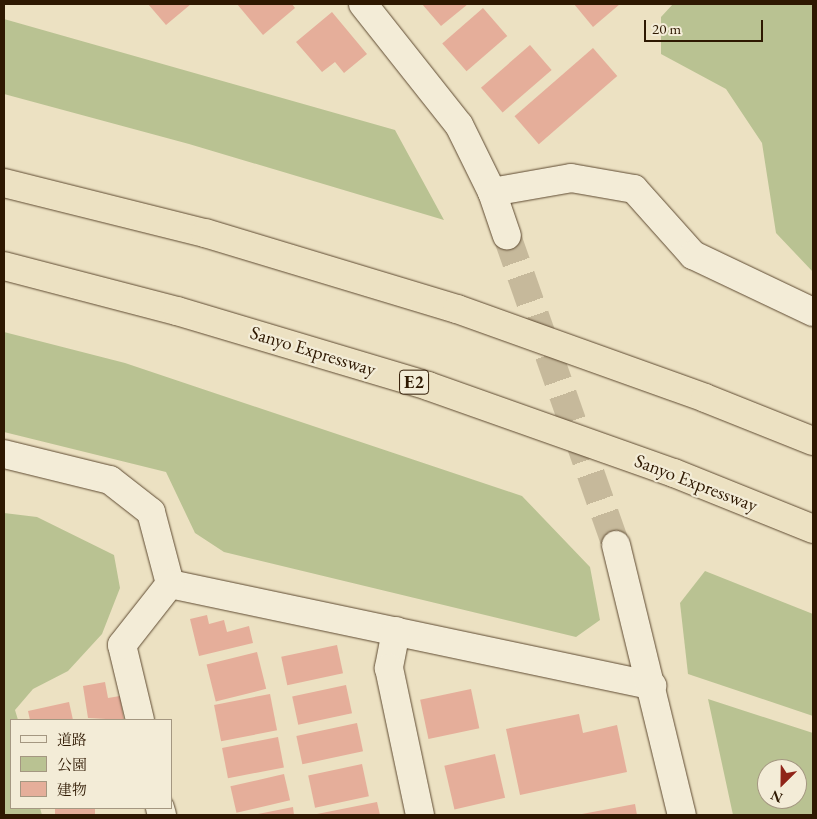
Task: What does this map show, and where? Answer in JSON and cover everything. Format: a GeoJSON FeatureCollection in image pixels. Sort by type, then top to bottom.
{"type":"FeatureCollection","features":[{"type":"Feature","properties":{"kind":"highway"},"geometry":{"type":"LineString","coordinates":[[4,183],[204,233],[457,309],[705,398],[813,441]]}},
{"type":"Feature","properties":{"kind":"highway","name":"Sanyo Expressway"},"geometry":{"type":"LineString","coordinates":[[4,266],[177,311],[428,386],[674,473],[813,528]]}},
{"type":"Feature","properties":{"kind":"street"},"geometry":{"type":"LineString","coordinates":[[362,4],[459,125],[492,192],[507,236]]}},
{"type":"Feature","properties":{"kind":"street"},"geometry":{"type":"LineString","coordinates":[[492,192],[572,178],[634,189],[693,255],[813,312]]}},
{"type":"Feature","properties":{"kind":"street"},"geometry":{"type":"LineString","coordinates":[[4,454],[110,480],[151,512],[170,584]]}},
{"type":"Feature","properties":{"kind":"street"},"geometry":{"type":"LineString","coordinates":[[616,546],[652,686],[682,815]]}},
{"type":"Feature","properties":{"kind":"street"},"geometry":{"type":"LineString","coordinates":[[170,584],[652,686]]}},
{"type":"Feature","properties":{"kind":"street"},"geometry":{"type":"LineString","coordinates":[[140,719],[122,645],[170,584]]}},
{"type":"Feature","properties":{"kind":"street"},"geometry":{"type":"LineString","coordinates":[[396,631],[389,668],[420,815]]}},
{"type":"Feature","properties":{"kind":"green space"},"geometry":{"type":"Polygon","coordinates":[[[673,4],[813,4],[813,272],[776,233],[762,143],[726,89],[661,54],[661,17],[673,4]]]}},
{"type":"Feature","properties":{"kind":"green space"},"geometry":{"type":"Polygon","coordinates":[[[4,19],[395,130],[444,220],[189,144],[4,94],[4,19]]]}},
{"type":"Feature","properties":{"kind":"green space"},"geometry":{"type":"Polygon","coordinates":[[[4,332],[125,363],[522,496],[590,567],[600,620],[576,637],[224,552],[195,533],[166,472],[4,432],[4,332]]]}},
{"type":"Feature","properties":{"kind":"green space"},"geometry":{"type":"Polygon","coordinates":[[[4,513],[37,517],[114,555],[120,588],[102,634],[68,671],[33,689],[15,710],[18,719],[10,719],[10,809],[40,809],[42,815],[4,815],[4,513]]]}},
{"type":"Feature","properties":{"kind":"green space"},"geometry":{"type":"Polygon","coordinates":[[[705,571],[813,614],[813,716],[688,674],[680,603],[705,571]]]}},
{"type":"Feature","properties":{"kind":"green space"},"geometry":{"type":"Polygon","coordinates":[[[708,699],[813,733],[813,815],[733,815],[708,699]]]}},
{"type":"Feature","properties":{"kind":"building"},"geometry":{"type":"Polygon","coordinates":[[[148,4],[191,4],[166,25],[148,4]]]}},
{"type":"Feature","properties":{"kind":"building"},"geometry":{"type":"Polygon","coordinates":[[[237,4],[292,4],[295,8],[263,35],[237,4]]]}},
{"type":"Feature","properties":{"kind":"building"},"geometry":{"type":"Polygon","coordinates":[[[422,4],[468,4],[441,26],[422,4]]]}},
{"type":"Feature","properties":{"kind":"building"},"geometry":{"type":"Polygon","coordinates":[[[574,4],[620,4],[593,27],[574,4]]]}},
{"type":"Feature","properties":{"kind":"building"},"geometry":{"type":"Polygon","coordinates":[[[483,8],[507,36],[467,71],[442,43],[483,8]]]}},
{"type":"Feature","properties":{"kind":"building"},"geometry":{"type":"Polygon","coordinates":[[[332,12],[367,54],[344,73],[335,62],[322,72],[296,42],[332,12]]]}},
{"type":"Feature","properties":{"kind":"building"},"geometry":{"type":"Polygon","coordinates":[[[530,45],[552,70],[503,113],[481,88],[530,45]]]}},
{"type":"Feature","properties":{"kind":"building"},"geometry":{"type":"Polygon","coordinates":[[[593,48],[617,76],[539,144],[515,116],[593,48]]]}},
{"type":"Feature","properties":{"kind":"building"},"geometry":{"type":"Polygon","coordinates":[[[207,615],[209,624],[224,620],[227,632],[249,626],[253,643],[199,656],[190,619],[207,615]]]}},
{"type":"Feature","properties":{"kind":"building"},"geometry":{"type":"Polygon","coordinates":[[[337,645],[343,673],[287,685],[281,657],[337,645]]]}},
{"type":"Feature","properties":{"kind":"building"},"geometry":{"type":"Polygon","coordinates":[[[257,652],[266,689],[216,701],[207,665],[257,652]]]}},
{"type":"Feature","properties":{"kind":"building"},"geometry":{"type":"Polygon","coordinates":[[[105,682],[108,698],[120,696],[124,719],[88,718],[83,686],[105,682]]]}},
{"type":"Feature","properties":{"kind":"building"},"geometry":{"type":"Polygon","coordinates":[[[346,685],[352,713],[298,725],[292,696],[346,685]]]}},
{"type":"Feature","properties":{"kind":"building"},"geometry":{"type":"Polygon","coordinates":[[[471,689],[479,728],[428,739],[420,700],[471,689]]]}},
{"type":"Feature","properties":{"kind":"building"},"geometry":{"type":"Polygon","coordinates":[[[270,694],[277,730],[221,741],[214,705],[270,694]]]}},
{"type":"Feature","properties":{"kind":"building"},"geometry":{"type":"Polygon","coordinates":[[[69,702],[73,719],[30,719],[28,711],[69,702]]]}},
{"type":"Feature","properties":{"kind":"building"},"geometry":{"type":"Polygon","coordinates":[[[579,714],[583,733],[617,725],[627,772],[520,795],[506,729],[579,714]]]}},
{"type":"Feature","properties":{"kind":"building"},"geometry":{"type":"Polygon","coordinates":[[[357,723],[363,751],[302,764],[296,736],[357,723]]]}},
{"type":"Feature","properties":{"kind":"building"},"geometry":{"type":"Polygon","coordinates":[[[278,737],[284,767],[228,778],[222,748],[278,737]]]}},
{"type":"Feature","properties":{"kind":"building"},"geometry":{"type":"Polygon","coordinates":[[[495,754],[505,798],[454,810],[444,766],[495,754]]]}},
{"type":"Feature","properties":{"kind":"building"},"geometry":{"type":"Polygon","coordinates":[[[362,764],[369,796],[315,808],[308,775],[362,764]]]}},
{"type":"Feature","properties":{"kind":"building"},"geometry":{"type":"Polygon","coordinates":[[[284,774],[290,800],[236,813],[230,786],[284,774]]]}},
{"type":"Feature","properties":{"kind":"building"},"geometry":{"type":"Polygon","coordinates":[[[377,802],[380,815],[317,815],[317,814],[377,802]]]}},
{"type":"Feature","properties":{"kind":"building"},"geometry":{"type":"Polygon","coordinates":[[[635,804],[637,815],[582,815],[582,814],[635,804]]]}},
{"type":"Feature","properties":{"kind":"building"},"geometry":{"type":"Polygon","coordinates":[[[293,807],[294,815],[258,815],[258,814],[293,807]]]}},
{"type":"Feature","properties":{"kind":"building"},"geometry":{"type":"Polygon","coordinates":[[[55,809],[95,809],[95,815],[55,815],[55,809]]]}},
{"type":"Feature","properties":{"kind":"tunnel"},"geometry":{"type":"LineString","coordinates":[[507,236],[616,545]]}}]}
